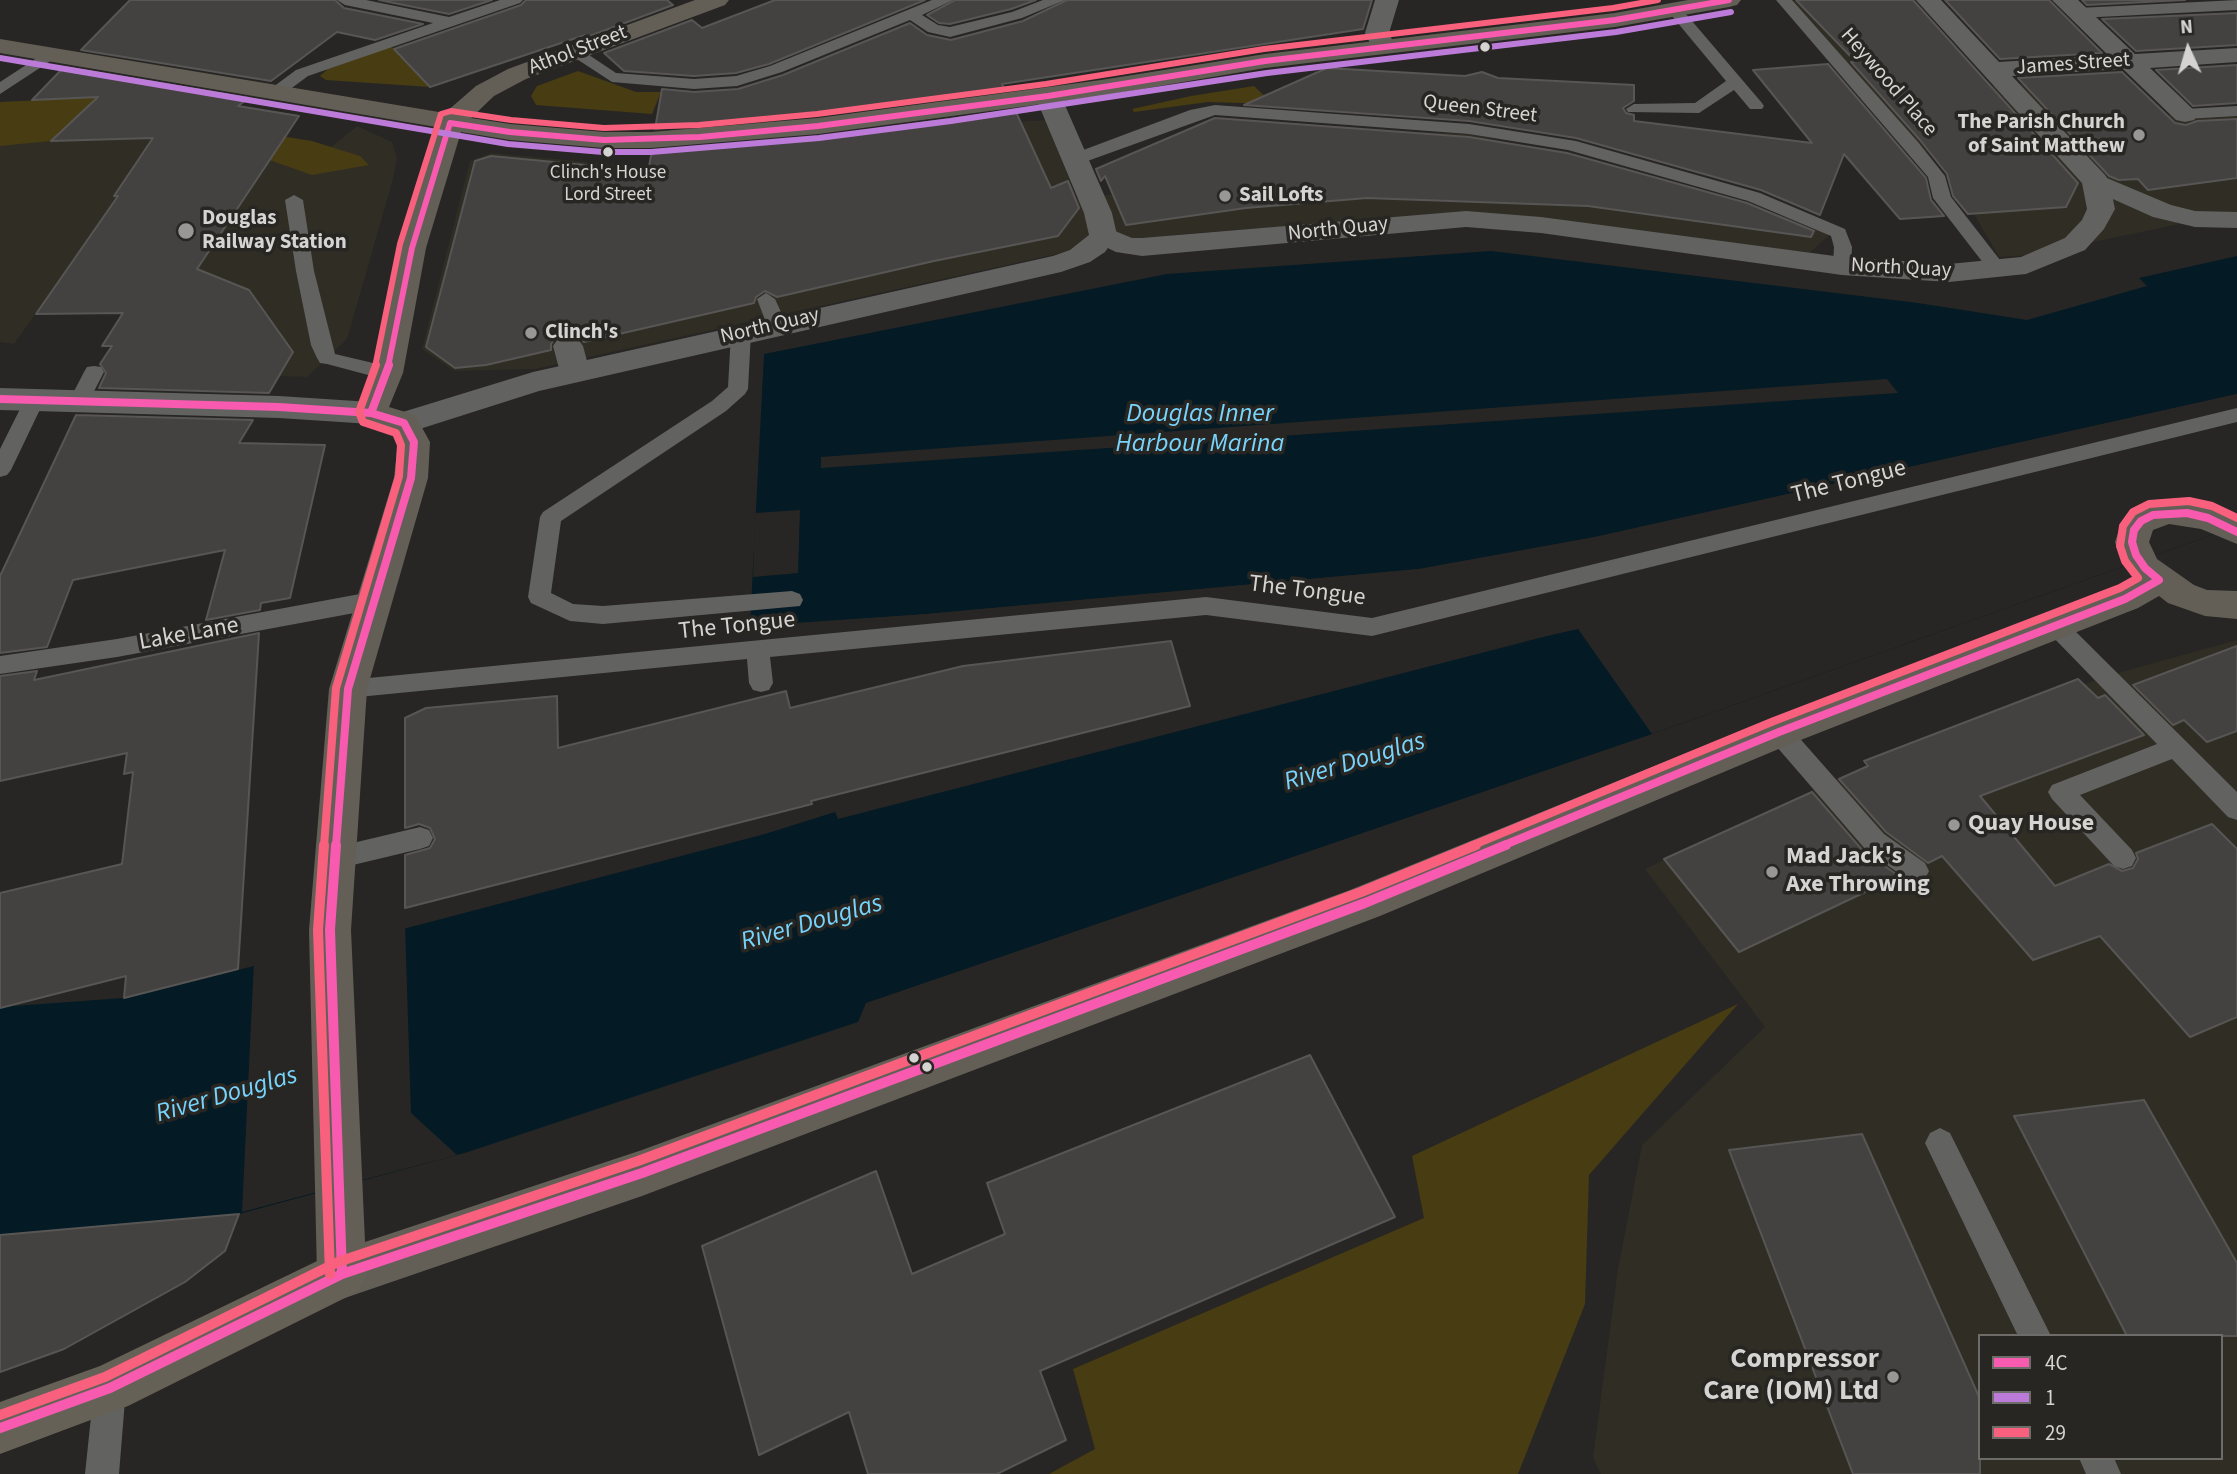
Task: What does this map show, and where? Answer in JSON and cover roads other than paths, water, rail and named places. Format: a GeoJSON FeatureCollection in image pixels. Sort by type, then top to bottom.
{"type":"FeatureCollection","features":[{"type":"Feature","properties":{"kind":"highway"},"geometry":{"type":"LineString","coordinates":[[0,1428],[110,1388],[342,1273]]}},
{"type":"Feature","properties":{"kind":"main road","name":"Athol Street"},"geometry":{"type":"LineString","coordinates":[[450,123],[485,91],[517,74],[715,0]]}},
{"type":"Feature","properties":{"kind":"main road"},"geometry":{"type":"LineString","coordinates":[[0,46],[450,123],[531,134],[651,140],[818,126],[1048,96],[1265,61],[1615,20],[1729,0]]}},
{"type":"Feature","properties":{"kind":"main road"},"geometry":{"type":"LineString","coordinates":[[450,123],[412,248],[387,373],[387,418],[414,442],[411,478],[348,689],[330,930],[342,1273],[642,1172],[1365,903],[1779,732],[2125,599],[2159,580]]}},
{"type":"Feature","properties":{"kind":"main road"},"geometry":{"type":"LineString","coordinates":[[2235,608],[2205,603],[2181,594],[2159,580],[2145,568],[2136,555],[2132,542],[2134,530],[2141,521],[2161,513],[2188,513],[2208,518],[2237,532]]}},
{"type":"Feature","properties":{"kind":"street"},"geometry":{"type":"LineString","coordinates":[[1383,46],[1377,33],[1387,0]]}},
{"type":"Feature","properties":{"kind":"street"},"geometry":{"type":"LineString","coordinates":[[1928,0],[2095,181],[2162,211],[2195,219],[2237,220]]}},
{"type":"Feature","properties":{"kind":"street"},"geometry":{"type":"LineString","coordinates":[[2071,7],[2185,114]]}},
{"type":"Feature","properties":{"kind":"street","name":"James Street"},"geometry":{"type":"LineString","coordinates":[[1992,70],[2237,55]]}},
{"type":"Feature","properties":{"kind":"street"},"geometry":{"type":"LineString","coordinates":[[1048,96],[1098,213],[1103,235]]}},
{"type":"Feature","properties":{"kind":"street","name":"North Quay"},"geometry":{"type":"LineString","coordinates":[[387,418],[533,382],[572,359],[741,333],[771,312],[1061,263],[1095,246],[1103,235],[1126,246],[1142,247],[1466,219],[1541,225],[1842,266],[1949,273],[2026,264],[2075,244],[2094,223],[2101,209],[2095,181]]}},
{"type":"Feature","properties":{"kind":"street"},"geometry":{"type":"LineString","coordinates":[[0,398],[279,407],[387,418]]}},
{"type":"Feature","properties":{"kind":"lane"},"geometry":{"type":"LineString","coordinates":[[345,0],[449,23]]}},
{"type":"Feature","properties":{"kind":"lane"},"geometry":{"type":"LineString","coordinates":[[275,93],[302,73],[515,0]]}},
{"type":"Feature","properties":{"kind":"lane"},"geometry":{"type":"LineString","coordinates":[[574,52],[612,77],[694,84],[737,81],[776,69],[945,0]]}},
{"type":"Feature","properties":{"kind":"lane"},"geometry":{"type":"LineString","coordinates":[[911,13],[933,29],[950,32],[1017,15],[1057,0]]}},
{"type":"Feature","properties":{"kind":"lane","name":"Heywood Place"},"geometry":{"type":"LineString","coordinates":[[1784,0],[1936,176],[1942,198],[1998,269]]}},
{"type":"Feature","properties":{"kind":"lane"},"geometry":{"type":"LineString","coordinates":[[2071,7],[2237,5]]}},
{"type":"Feature","properties":{"kind":"lane"},"geometry":{"type":"LineString","coordinates":[[1675,10],[1756,106]]}},
{"type":"Feature","properties":{"kind":"lane"},"geometry":{"type":"LineString","coordinates":[[0,89],[49,55]]}},
{"type":"Feature","properties":{"kind":"lane"},"geometry":{"type":"LineString","coordinates":[[1634,103],[1699,108],[1735,82]]}},
{"type":"Feature","properties":{"kind":"lane","name":"Queen Street"},"geometry":{"type":"LineString","coordinates":[[1076,159],[1196,114],[1215,110],[1469,129],[1570,145],[1754,197],[1839,233],[1843,247],[1842,266]]}},
{"type":"Feature","properties":{"kind":"lane"},"geometry":{"type":"LineString","coordinates":[[2185,114],[2237,111]]}},
{"type":"Feature","properties":{"kind":"lane"},"geometry":{"type":"LineString","coordinates":[[294,200],[305,271],[321,345],[327,358],[387,373]]}},
{"type":"Feature","properties":{"kind":"lane"},"geometry":{"type":"LineString","coordinates":[[741,333],[738,389],[711,411],[551,517],[539,597],[570,612],[603,615],[792,600]]}},
{"type":"Feature","properties":{"kind":"lane"},"geometry":{"type":"LineString","coordinates":[[79,401],[94,372]]}},
{"type":"Feature","properties":{"kind":"lane"},"geometry":{"type":"LineString","coordinates":[[0,470],[35,399]]}},
{"type":"Feature","properties":{"kind":"lane","name":"The Tongue"},"geometry":{"type":"LineString","coordinates":[[348,689],[758,652],[1206,606],[1372,627],[2237,415]]}},
{"type":"Feature","properties":{"kind":"lane","name":"Lake Lane"},"geometry":{"type":"LineString","coordinates":[[0,665],[117,648],[376,600]]}},
{"type":"Feature","properties":{"kind":"lane"},"geometry":{"type":"LineString","coordinates":[[2056,626],[2237,809]]}},
{"type":"Feature","properties":{"kind":"lane"},"geometry":{"type":"LineString","coordinates":[[758,652],[761,683]]}},
{"type":"Feature","properties":{"kind":"lane"},"geometry":{"type":"LineString","coordinates":[[1779,732],[1875,842],[1916,871]]}},
{"type":"Feature","properties":{"kind":"lane"},"geometry":{"type":"LineString","coordinates":[[2123,858],[2062,792],[2175,747]]}},
{"type":"Feature","properties":{"kind":"lane"},"geometry":{"type":"LineString","coordinates":[[336,858],[420,838]]}},
{"type":"Feature","properties":{"kind":"lane"},"geometry":{"type":"LineString","coordinates":[[1940,1143],[2034,1334]]}},
{"type":"Feature","properties":{"kind":"lane"},"geometry":{"type":"LineString","coordinates":[[102,1474],[110,1388]]}},
{"type":"Feature","properties":{"kind":"water","name":"Douglas Inner Harbour Marina"},"geometry":{"type":"Polygon","coordinates":[[[1491,251],[1918,303],[2027,320],[2147,286],[2139,278],[2237,256],[2237,394],[1595,537],[1419,569],[927,614],[750,626],[764,354],[1167,274],[1491,251]]]}},
{"type":"Feature","properties":{"kind":"water","name":"River Douglas"},"geometry":{"type":"Polygon","coordinates":[[[2237,526],[1652,734],[866,1003],[858,1022],[468,1152],[239,1214],[0,1235],[0,1007],[124,998],[388,933],[765,834],[835,812],[838,819],[1578,628],[2237,526]]]}},
{"type":"Feature","properties":{"kind":"place","name":"The Parish Church of Saint Matthew"},"geometry":{"type":"Point","coordinates":[2139,135]}},
{"type":"Feature","properties":{"kind":"place","name":"Clinch's House Lord Street"},"geometry":{"type":"Point","coordinates":[608,152]}},
{"type":"Feature","properties":{"kind":"place","name":"Sail Lofts"},"geometry":{"type":"Point","coordinates":[1225,196]}},
{"type":"Feature","properties":{"kind":"place","name":"Douglas Railway Station"},"geometry":{"type":"Point","coordinates":[186,231]}},
{"type":"Feature","properties":{"kind":"place","name":"Clinch's"},"geometry":{"type":"Point","coordinates":[531,333]}},
{"type":"Feature","properties":{"kind":"place","name":"Quay House"},"geometry":{"type":"Point","coordinates":[1954,825]}},
{"type":"Feature","properties":{"kind":"place","name":"Mad Jack's Axe Throwing"},"geometry":{"type":"Point","coordinates":[1772,872]}},
{"type":"Feature","properties":{"kind":"place","name":"Compressor Care (IOM) Ltd"},"geometry":{"type":"Point","coordinates":[1893,1377]}}]}
